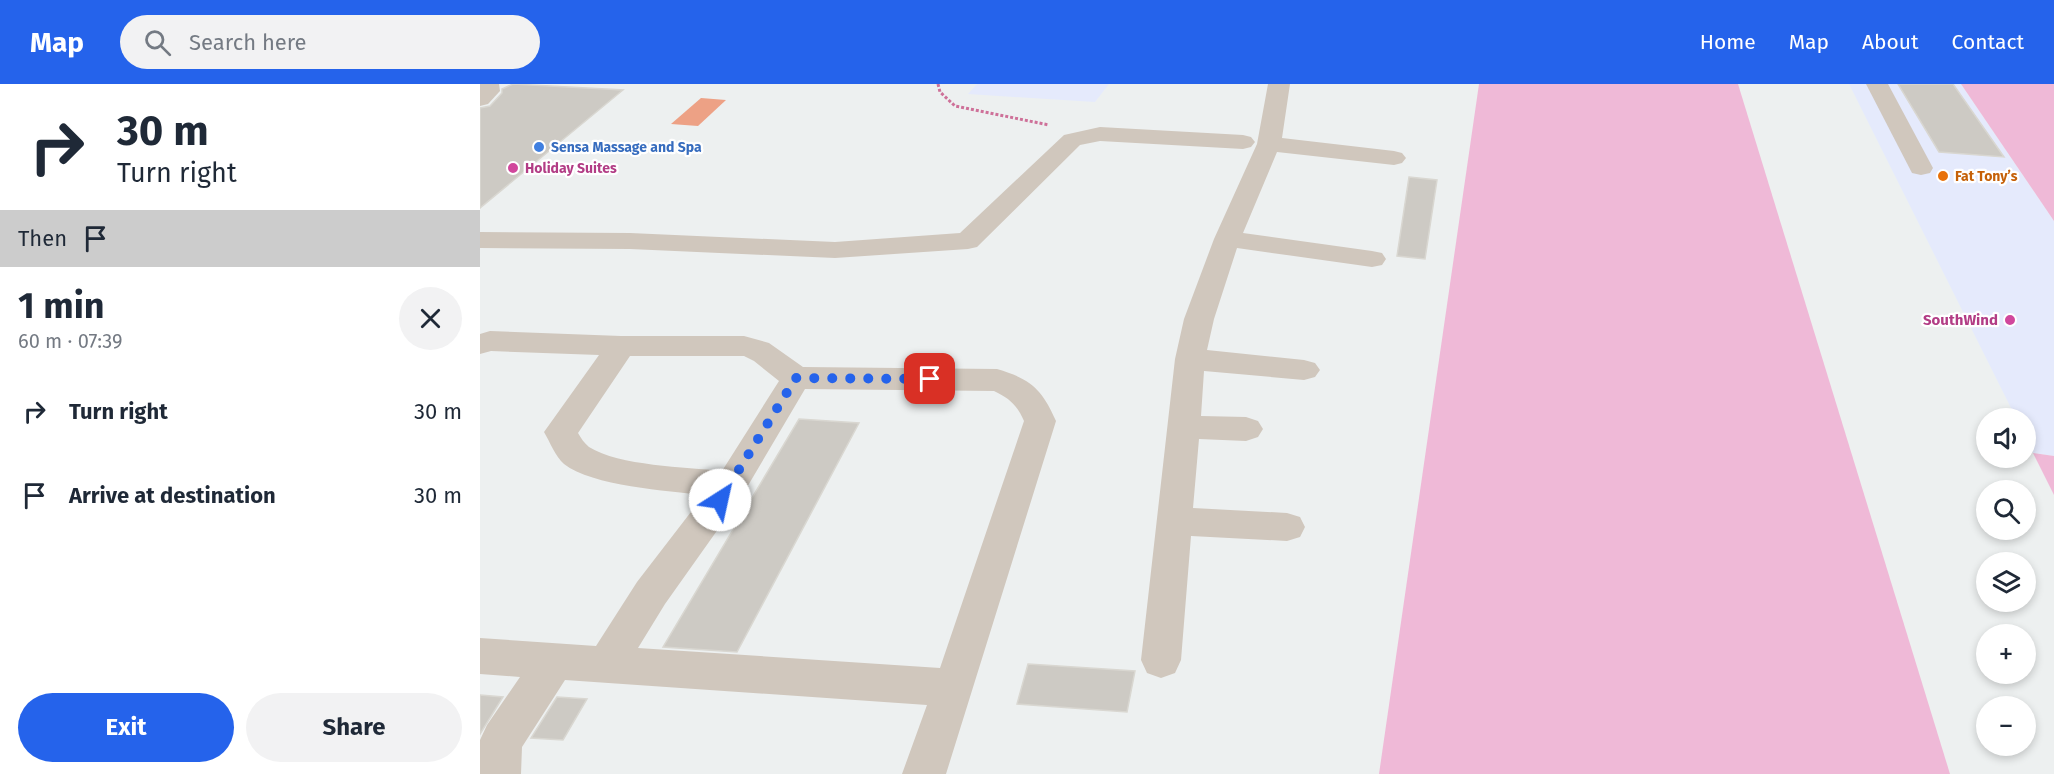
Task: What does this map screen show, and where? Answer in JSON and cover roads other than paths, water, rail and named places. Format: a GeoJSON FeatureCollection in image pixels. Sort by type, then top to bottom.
{"type":"FeatureCollection","features":[{"type":"Feature","properties":{"kind":"street"},"geometry":{"type":"LineString","coordinates":[[480,99],[489,91],[489,85],[485,84]]}},
{"type":"Feature","properties":{"kind":"street"},"geometry":{"type":"LineString","coordinates":[[1161,660],[1190,359],[1199,319],[1227,239],[1256,143],[1279,84]]}},
{"type":"Feature","properties":{"kind":"street"},"geometry":{"type":"LineString","coordinates":[[1877,84],[1921,168]]}},
{"type":"Feature","properties":{"kind":"street"},"geometry":{"type":"LineString","coordinates":[[480,240],[630,241],[835,250],[968,241],[1072,140],[1100,134],[1256,143],[1394,158]]}},
{"type":"Feature","properties":{"kind":"street"},"geometry":{"type":"LineString","coordinates":[[1227,239],[1372,259]]}},
{"type":"Feature","properties":{"kind":"street"},"geometry":{"type":"LineString","coordinates":[[480,344],[490,341],[621,346],[756,347],[796,378],[997,380],[1022,389],[1033,403],[1040,421],[924,774]]}},
{"type":"Feature","properties":{"kind":"street"},"geometry":{"type":"LineString","coordinates":[[621,346],[561,432],[570,450],[600,467],[731,485]]}},
{"type":"Feature","properties":{"kind":"street"},"geometry":{"type":"LineString","coordinates":[[1190,359],[1304,370]]}},
{"type":"Feature","properties":{"kind":"street"},"geometry":{"type":"LineString","coordinates":[[606,665],[651,593],[731,485],[796,378]]}},
{"type":"Feature","properties":{"kind":"street"},"geometry":{"type":"LineString","coordinates":[[1184,427],[1246,429]]}},
{"type":"Feature","properties":{"kind":"street"},"geometry":{"type":"LineString","coordinates":[[1174,521],[1287,527]]}},
{"type":"Feature","properties":{"kind":"street"},"geometry":{"type":"LineString","coordinates":[[480,656],[954,688]]}},
{"type":"Feature","properties":{"kind":"street"},"geometry":{"type":"LineString","coordinates":[[499,774],[502,740],[554,661]]}},
{"type":"Feature","properties":{"kind":"place","name":"Sensa Massage and Spa"},"geometry":{"type":"Point","coordinates":[539,147]}},
{"type":"Feature","properties":{"kind":"place","name":"Holiday Suites"},"geometry":{"type":"Point","coordinates":[513,168]}},
{"type":"Feature","properties":{"kind":"place","name":"Fat Tony’s"},"geometry":{"type":"Point","coordinates":[1943,176]}},
{"type":"Feature","properties":{"kind":"place","name":"SouthWind"},"geometry":{"type":"Point","coordinates":[2010,320]}}]}
